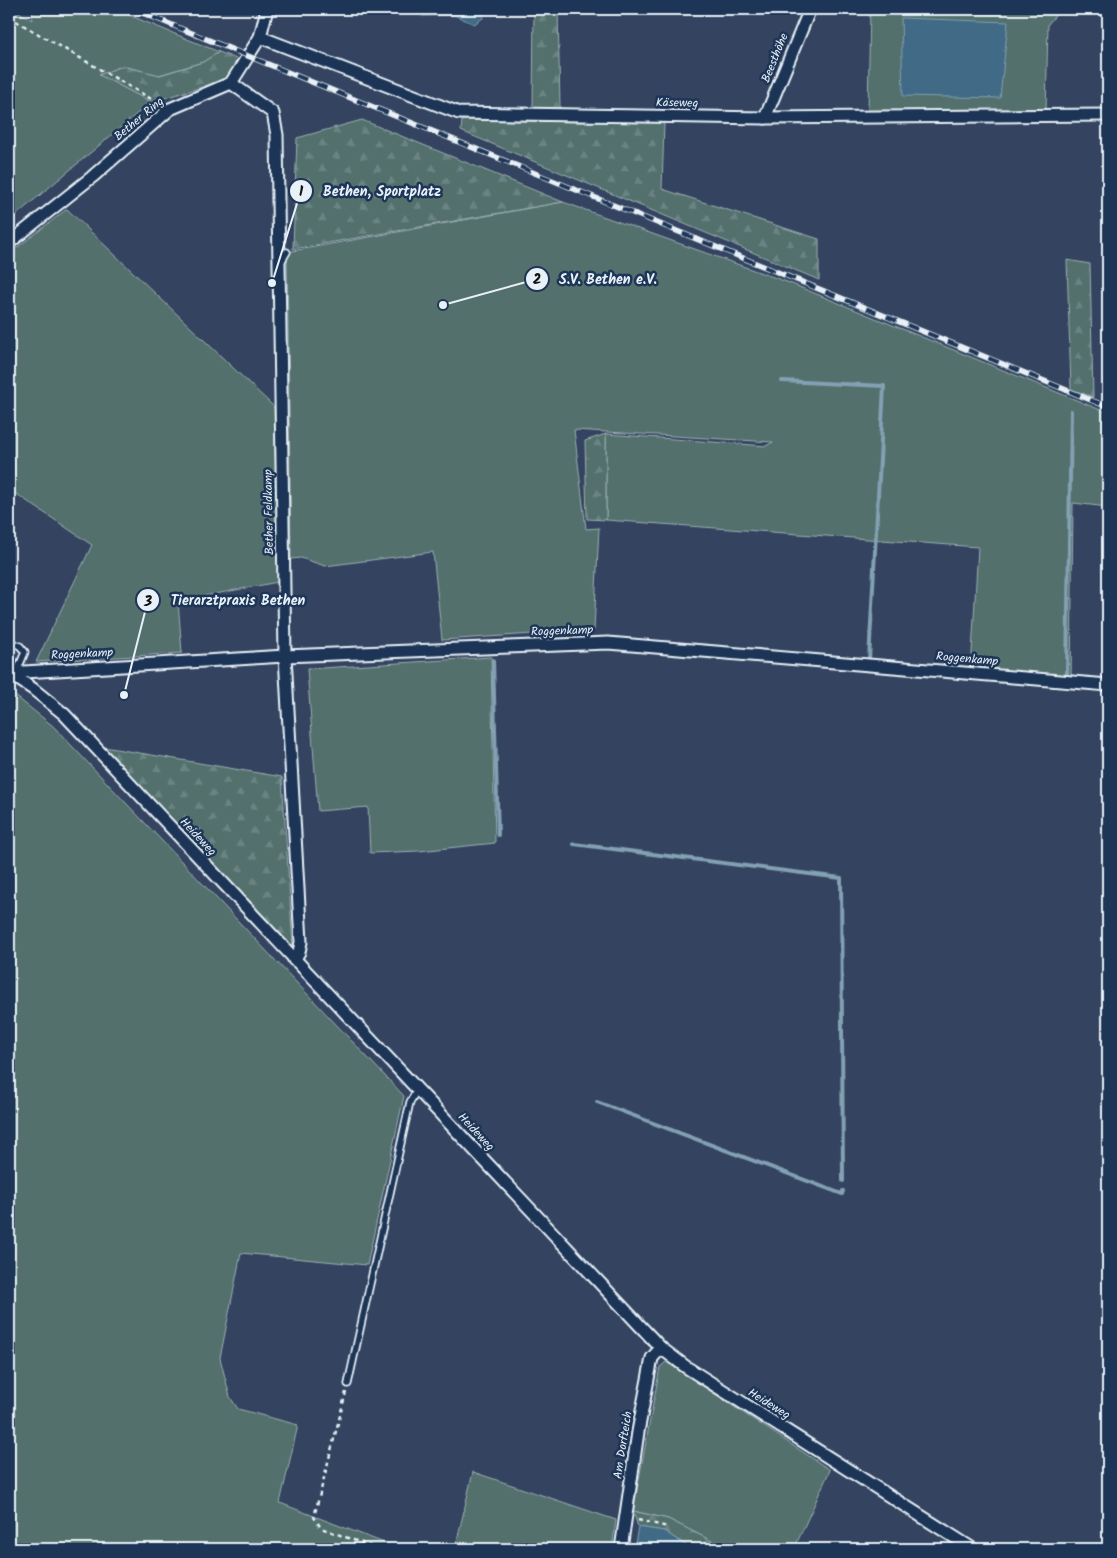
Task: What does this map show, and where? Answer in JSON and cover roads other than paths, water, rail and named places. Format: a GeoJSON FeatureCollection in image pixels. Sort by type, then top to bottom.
{"type":"FeatureCollection","features":[{"type":"Feature","properties":{"kind":"street"},"geometry":{"type":"LineString","coordinates":[[231,83],[260,37],[267,9]]}},
{"type":"Feature","properties":{"kind":"street","name":"Beesthöhe"},"geometry":{"type":"LineString","coordinates":[[766,118],[810,9]]}},
{"type":"Feature","properties":{"kind":"street","name":"Käseweg"},"geometry":{"type":"LineString","coordinates":[[260,37],[459,113],[766,118],[1108,116]]}},
{"type":"Feature","properties":{"kind":"street","name":"Bether Ring"},"geometry":{"type":"LineString","coordinates":[[9,243],[92,177],[170,109],[231,83]]}},
{"type":"Feature","properties":{"kind":"street","name":"Bether Feldkamp"},"geometry":{"type":"LineString","coordinates":[[231,83],[274,114],[277,136],[285,656],[301,942],[300,952],[294,960]]}},
{"type":"Feature","properties":{"kind":"street","name":"Roggenkamp"},"geometry":{"type":"LineString","coordinates":[[14,675],[24,672],[285,656],[608,643],[1108,685]]}},
{"type":"Feature","properties":{"kind":"street","name":"Heideweg"},"geometry":{"type":"LineString","coordinates":[[14,675],[64,714],[661,1348],[694,1373],[973,1549]]}},
{"type":"Feature","properties":{"kind":"street","name":"Am Dorfteich"},"geometry":{"type":"LineString","coordinates":[[621,1549],[638,1432],[652,1358],[661,1348]]}},
{"type":"Feature","properties":{"kind":"lane"},"geometry":{"type":"LineString","coordinates":[[278,266],[287,252]]}},
{"type":"Feature","properties":{"kind":"lane"},"geometry":{"type":"LineString","coordinates":[[9,641],[20,646],[25,652],[14,675]]}},
{"type":"Feature","properties":{"kind":"lane"},"geometry":{"type":"LineString","coordinates":[[348,1384],[410,1102],[416,1090]]}},
{"type":"Feature","properties":{"kind":"water"},"geometry":{"type":"Polygon","coordinates":[[[420,9],[484,9],[483,18],[474,24],[454,15],[422,16],[420,9]]]}},
{"type":"Feature","properties":{"kind":"water"},"geometry":{"type":"Polygon","coordinates":[[[901,18],[1008,22],[1000,98],[903,96],[901,18]]]}},
{"type":"Feature","properties":{"kind":"water"},"geometry":{"type":"Polygon","coordinates":[[[638,1527],[664,1531],[691,1549],[634,1549],[638,1527]]]}},
{"type":"Feature","properties":{"kind":"waterway"},"geometry":{"type":"LineString","coordinates":[[782,381],[884,386],[869,660]]}},
{"type":"Feature","properties":{"kind":"waterway"},"geometry":{"type":"LineString","coordinates":[[1067,673],[1071,411]]}},
{"type":"Feature","properties":{"kind":"waterway"},"geometry":{"type":"LineString","coordinates":[[493,660],[498,835]]}},
{"type":"Feature","properties":{"kind":"waterway"},"geometry":{"type":"LineString","coordinates":[[574,844],[841,878],[843,1181]]}},
{"type":"Feature","properties":{"kind":"waterway"},"geometry":{"type":"LineString","coordinates":[[597,1102],[842,1194],[843,1191]]}},
{"type":"Feature","properties":{"kind":"railway"},"geometry":{"type":"LineString","coordinates":[[133,9],[1108,407]]}},
{"type":"Feature","properties":{"kind":"place","name":"Bethen, Sportplatz"},"geometry":{"type":"Point","coordinates":[272,283]}},
{"type":"Feature","properties":{"kind":"place","name":"S.V. Bethen e.V."},"geometry":{"type":"Point","coordinates":[443,305]}},
{"type":"Feature","properties":{"kind":"place","name":"Tierarztpraxis Bethen"},"geometry":{"type":"Point","coordinates":[124,695]}}]}
